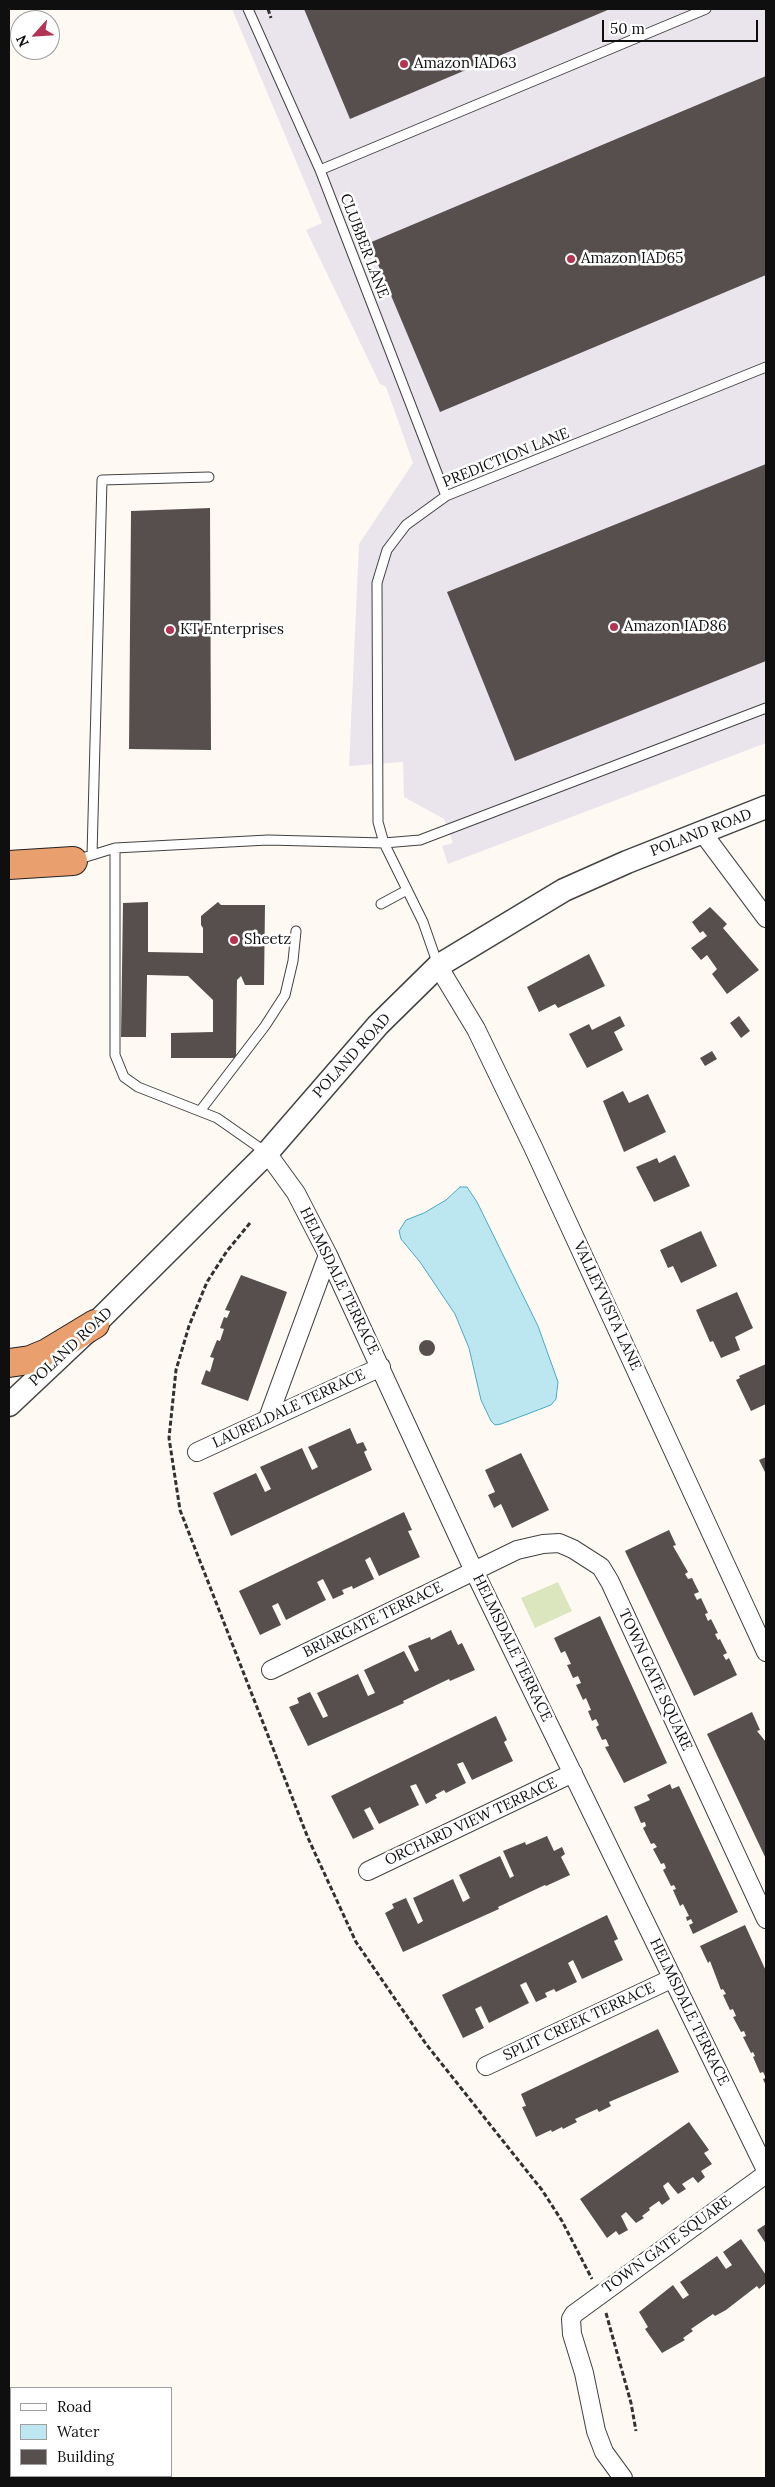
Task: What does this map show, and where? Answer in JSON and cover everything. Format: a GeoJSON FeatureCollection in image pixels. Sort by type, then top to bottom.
{"type":"FeatureCollection","features":[{"type":"Feature","properties":{"kind":"highway"},"geometry":{"type":"LineString","coordinates":[[9,865],[83,858]]}},
{"type":"Feature","properties":{"kind":"highway"},"geometry":{"type":"LineString","coordinates":[[9,1363],[19,1363],[47,1353],[95,1324]]}},
{"type":"Feature","properties":{"kind":"street","name":"POLAND ROAD"},"geometry":{"type":"LineString","coordinates":[[9,1405],[95,1324],[267,1153],[378,1025],[438,966],[564,890],[627,862],[766,807]]}},
{"type":"Feature","properties":{"kind":"street"},"geometry":{"type":"LineString","coordinates":[[702,832],[766,918]]}},
{"type":"Feature","properties":{"kind":"street","name":"VALLEYVISTA LANE"},"geometry":{"type":"LineString","coordinates":[[438,966],[476,1029],[533,1147],[766,1652]]}},
{"type":"Feature","properties":{"kind":"street","name":"HELMSDALE TERRACE"},"geometry":{"type":"LineString","coordinates":[[267,1153],[296,1193],[328,1255],[474,1571],[766,2172]]}},
{"type":"Feature","properties":{"kind":"street"},"geometry":{"type":"LineString","coordinates":[[268,1418],[328,1255]]}},
{"type":"Feature","properties":{"kind":"street","name":"LAURELDALE TERRACE"},"geometry":{"type":"LineString","coordinates":[[197,1452],[381,1367]]}},
{"type":"Feature","properties":{"kind":"street","name":"TOWN GATE SQUARE"},"geometry":{"type":"LineString","coordinates":[[474,1571],[517,1550],[543,1544],[559,1543],[573,1549],[601,1567],[610,1582],[766,1919]]}},
{"type":"Feature","properties":{"kind":"street","name":"BRIARGATE TERRACE"},"geometry":{"type":"LineString","coordinates":[[271,1670],[474,1571]]}},
{"type":"Feature","properties":{"kind":"street","name":"ORCHARD VIEW TERRACE"},"geometry":{"type":"LineString","coordinates":[[368,1871],[573,1773]]}},
{"type":"Feature","properties":{"kind":"street","name":"SPLIT CREEK TERRACE"},"geometry":{"type":"LineString","coordinates":[[486,2066],[673,1978]]}},
{"type":"Feature","properties":{"kind":"street","name":"TOWN GATE SQUARE"},"geometry":{"type":"LineString","coordinates":[[623,2478],[604,2452],[596,2431],[584,2373],[572,2334],[571,2319],[579,2308],[766,2172]]}},
{"type":"Feature","properties":{"kind":"lane","name":"CLUBBER LANE"},"geometry":{"type":"LineString","coordinates":[[248,9],[320,170],[446,496]]}},
{"type":"Feature","properties":{"kind":"lane"},"geometry":{"type":"LineString","coordinates":[[320,170],[706,9]]}},
{"type":"Feature","properties":{"kind":"lane","name":"PREDICTION LANE"},"geometry":{"type":"LineString","coordinates":[[438,966],[423,922],[384,843],[378,822],[377,584],[387,550],[406,525],[446,496],[766,367]]}},
{"type":"Feature","properties":{"kind":"lane"},"geometry":{"type":"LineString","coordinates":[[209,477],[102,480],[83,858],[115,848],[268,840],[384,843],[420,840],[766,708]]}},
{"type":"Feature","properties":{"kind":"lane"},"geometry":{"type":"LineString","coordinates":[[115,848],[115,1055],[124,1076],[138,1087],[200,1111],[241,1132],[267,1153]]}},
{"type":"Feature","properties":{"kind":"lane"},"geometry":{"type":"LineString","coordinates":[[381,904],[407,890]]}},
{"type":"Feature","properties":{"kind":"lane"},"geometry":{"type":"LineString","coordinates":[[200,1111],[265,1026],[285,995],[293,961],[296,931]]}},
{"type":"Feature","properties":{"kind":"path"},"geometry":{"type":"LineString","coordinates":[[268,9],[271,18]]}},
{"type":"Feature","properties":{"kind":"path"},"geometry":{"type":"LineString","coordinates":[[250,1224],[227,1251],[207,1282],[189,1326],[176,1370],[169,1438],[176,1490],[185,1526],[308,1838],[356,1942],[426,2044],[542,2190],[562,2221],[594,2284]]}},
{"type":"Feature","properties":{"kind":"path"},"geometry":{"type":"LineString","coordinates":[[604,2306],[631,2403],[636,2431]]}},
{"type":"Feature","properties":{"kind":"shaded area"},"geometry":{"type":"Polygon","coordinates":[[[232,9],[766,9],[766,743],[448,864],[442,846],[453,843],[444,819],[404,797],[403,762],[349,766],[359,544],[413,463],[386,387],[380,384],[306,230],[322,223],[232,9]]]}},
{"type":"Feature","properties":{"kind":"green space"},"geometry":{"type":"Polygon","coordinates":[[[558,1582],[572,1611],[535,1628],[521,1598],[558,1582]]]}},
{"type":"Feature","properties":{"kind":"water"},"geometry":{"type":"Polygon","coordinates":[[[460,1187],[467,1187],[477,1202],[538,1326],[558,1382],[556,1399],[551,1405],[495,1425],[491,1421],[481,1400],[469,1348],[455,1314],[420,1262],[401,1239],[399,1231],[406,1220],[424,1213],[446,1200],[460,1187]]]}},
{"type":"Feature","properties":{"kind":"building","name":"Amazon IAD63"},"geometry":{"type":"Polygon","coordinates":[[[304,9],[610,9],[350,119],[304,9]]]}},
{"type":"Feature","properties":{"kind":"building","name":"Amazon IAD65"},"geometry":{"type":"Polygon","coordinates":[[[766,76],[766,275],[440,412],[369,243],[766,76]]]}},
{"type":"Feature","properties":{"kind":"building","name":"Amazon IAD86"},"geometry":{"type":"Polygon","coordinates":[[[766,464],[766,661],[515,761],[447,592],[766,464]]]}},
{"type":"Feature","properties":{"kind":"building","name":"KT Enterprises"},"geometry":{"type":"Polygon","coordinates":[[[210,508],[211,750],[129,749],[131,511],[210,508]]]}},
{"type":"Feature","properties":{"kind":"building","name":"Sheetz"},"geometry":{"type":"Polygon","coordinates":[[[148,902],[148,952],[203,953],[201,916],[218,902],[221,905],[265,905],[264,985],[245,985],[241,976],[237,980],[236,1058],[171,1058],[171,1033],[213,1032],[213,1000],[188,976],[147,975],[146,1037],[121,1037],[123,903],[148,902]]]}},
{"type":"Feature","properties":{"kind":"building"},"geometry":{"type":"Polygon","coordinates":[[[710,907],[727,924],[723,928],[759,970],[727,994],[712,974],[717,969],[707,955],[701,960],[691,948],[707,936],[703,931],[700,933],[692,922],[710,907]]]}},
{"type":"Feature","properties":{"kind":"building"},"geometry":{"type":"Polygon","coordinates":[[[589,954],[605,986],[558,1008],[555,1004],[539,1012],[527,987],[589,954]]]}},
{"type":"Feature","properties":{"kind":"building"},"geometry":{"type":"Polygon","coordinates":[[[620,1016],[625,1026],[614,1032],[623,1050],[587,1068],[569,1034],[589,1024],[592,1030],[620,1016]]]}},
{"type":"Feature","properties":{"kind":"building"},"geometry":{"type":"Polygon","coordinates":[[[739,1016],[750,1031],[741,1038],[730,1023],[739,1016]]]}},
{"type":"Feature","properties":{"kind":"building"},"geometry":{"type":"Polygon","coordinates":[[[712,1051],[717,1059],[705,1066],[700,1058],[712,1051]]]}},
{"type":"Feature","properties":{"kind":"building"},"geometry":{"type":"Polygon","coordinates":[[[623,1091],[629,1103],[648,1094],[666,1132],[624,1152],[603,1101],[623,1091]]]}},
{"type":"Feature","properties":{"kind":"building"},"geometry":{"type":"Polygon","coordinates":[[[675,1155],[690,1186],[654,1202],[636,1167],[657,1158],[659,1163],[675,1155]]]}},
{"type":"Feature","properties":{"kind":"building"},"geometry":{"type":"Polygon","coordinates":[[[701,1231],[717,1266],[681,1283],[673,1266],[668,1268],[660,1250],[701,1231]]]}},
{"type":"Feature","properties":{"kind":"building"},"geometry":{"type":"Polygon","coordinates":[[[241,1275],[287,1292],[248,1401],[201,1384],[206,1370],[210,1372],[214,1358],[210,1357],[217,1340],[220,1341],[224,1329],[220,1328],[224,1317],[227,1318],[230,1311],[225,1310],[241,1275]]]}},
{"type":"Feature","properties":{"kind":"building"},"geometry":{"type":"Polygon","coordinates":[[[737,1292],[753,1328],[735,1337],[740,1350],[721,1358],[713,1341],[710,1342],[696,1310],[737,1292]]]}},
{"type":"Feature","properties":{"kind":"building"},"geometry":{"type":"Polygon","coordinates":[[[427,1340],[435,1348],[427,1356],[419,1348],[427,1340]]]}},
{"type":"Feature","properties":{"kind":"building"},"geometry":{"type":"Polygon","coordinates":[[[766,1364],[766,1404],[751,1411],[736,1380],[740,1378],[739,1376],[766,1364]]]}},
{"type":"Feature","properties":{"kind":"building"},"geometry":{"type":"Polygon","coordinates":[[[350,1428],[357,1444],[363,1442],[367,1450],[364,1452],[372,1470],[231,1536],[213,1493],[256,1473],[265,1492],[271,1489],[260,1467],[302,1448],[312,1470],[318,1467],[308,1447],[350,1428]]]}},
{"type":"Feature","properties":{"kind":"building"},"geometry":{"type":"Polygon","coordinates":[[[521,1453],[549,1510],[512,1528],[501,1504],[494,1508],[488,1495],[495,1492],[485,1470],[521,1453]]]}},
{"type":"Feature","properties":{"kind":"building"},"geometry":{"type":"Polygon","coordinates":[[[766,1457],[766,1474],[759,1460],[766,1457]]]}},
{"type":"Feature","properties":{"kind":"building"},"geometry":{"type":"Polygon","coordinates":[[[404,1512],[412,1530],[408,1531],[420,1557],[379,1576],[370,1557],[365,1560],[374,1579],[353,1589],[352,1586],[342,1590],[344,1594],[333,1599],[323,1579],[317,1582],[326,1600],[286,1620],[278,1603],[272,1606],[281,1625],[260,1635],[239,1591],[404,1512]]]}},
{"type":"Feature","properties":{"kind":"building"},"geometry":{"type":"Polygon","coordinates":[[[669,1530],[676,1545],[673,1546],[688,1572],[685,1574],[688,1579],[692,1578],[699,1592],[694,1594],[697,1600],[701,1598],[708,1613],[705,1614],[708,1621],[711,1619],[718,1633],[715,1634],[718,1640],[720,1639],[727,1653],[723,1655],[726,1660],[729,1658],[737,1675],[694,1696],[625,1551],[669,1530]]]}},
{"type":"Feature","properties":{"kind":"building"},"geometry":{"type":"Polygon","coordinates":[[[600,1616],[667,1763],[624,1783],[605,1747],[609,1746],[606,1739],[602,1740],[596,1727],[599,1725],[596,1719],[592,1721],[588,1711],[591,1710],[586,1698],[583,1700],[576,1685],[581,1683],[578,1676],[573,1678],[567,1665],[571,1664],[565,1651],[561,1653],[554,1638],[600,1616]]]}},
{"type":"Feature","properties":{"kind":"building"},"geometry":{"type":"Polygon","coordinates":[[[451,1630],[458,1645],[462,1643],[475,1670],[450,1681],[449,1679],[403,1701],[404,1703],[308,1746],[289,1707],[299,1703],[297,1698],[310,1692],[323,1718],[328,1716],[317,1693],[358,1674],[368,1696],[375,1693],[364,1670],[404,1651],[415,1672],[419,1670],[408,1646],[430,1637],[431,1640],[451,1630]]]}},
{"type":"Feature","properties":{"kind":"building"},"geometry":{"type":"Polygon","coordinates":[[[752,1712],[760,1730],[757,1731],[766,1742],[766,1859],[707,1734],[752,1712]]]}},
{"type":"Feature","properties":{"kind":"building"},"geometry":{"type":"Polygon","coordinates":[[[496,1716],[507,1740],[504,1742],[513,1761],[472,1780],[463,1762],[457,1764],[466,1783],[446,1793],[444,1790],[435,1795],[437,1798],[426,1804],[416,1784],[410,1786],[419,1805],[379,1824],[370,1807],[364,1810],[374,1829],[353,1839],[331,1796],[496,1716]]]}},
{"type":"Feature","properties":{"kind":"building"},"geometry":{"type":"Polygon","coordinates":[[[670,1784],[672,1789],[679,1786],[738,1912],[693,1934],[689,1925],[693,1923],[691,1919],[687,1921],[686,1917],[689,1916],[683,1904],[680,1906],[673,1890],[676,1889],[674,1885],[671,1886],[663,1870],[666,1868],[664,1863],[661,1864],[653,1849],[657,1847],[654,1843],[651,1844],[643,1828],[646,1826],[645,1822],[641,1823],[634,1807],[650,1800],[647,1795],[670,1784]]]}},
{"type":"Feature","properties":{"kind":"building"},"geometry":{"type":"Polygon","coordinates":[[[547,1836],[554,1851],[562,1847],[565,1854],[561,1857],[570,1875],[403,1952],[385,1913],[394,1908],[392,1904],[406,1898],[418,1924],[423,1921],[413,1898],[453,1879],[463,1902],[470,1898],[459,1875],[500,1856],[510,1878],[514,1876],[503,1851],[525,1842],[526,1845],[547,1836]]]}},
{"type":"Feature","properties":{"kind":"building"},"geometry":{"type":"Polygon","coordinates":[[[607,1915],[618,1939],[614,1941],[623,1960],[582,1979],[573,1960],[568,1963],[577,1982],[556,1992],[554,1989],[545,1993],[547,1997],[536,2002],[526,1982],[520,1985],[529,2003],[489,2023],[481,2006],[475,2009],[484,2028],[463,2038],[442,1995],[607,1915]]]}},
{"type":"Feature","properties":{"kind":"building"},"geometry":{"type":"Polygon","coordinates":[[[745,1925],[766,1971],[766,2078],[763,2072],[760,2073],[753,2057],[755,2056],[753,2052],[751,2053],[743,2037],[746,2036],[744,2031],[741,2032],[733,2017],[736,2016],[733,2009],[730,2010],[723,1995],[726,1994],[723,1989],[721,1990],[710,1961],[708,1963],[700,1946],[745,1925]]]}},
{"type":"Feature","properties":{"kind":"building"},"geometry":{"type":"Polygon","coordinates":[[[658,2029],[679,2072],[609,2102],[611,2106],[599,2112],[597,2109],[575,2119],[577,2122],[563,2129],[562,2127],[552,2132],[551,2130],[536,2137],[522,2107],[526,2106],[521,2094],[658,2029]]]}},
{"type":"Feature","properties":{"kind":"building"},"geometry":{"type":"Polygon","coordinates":[[[689,2122],[709,2150],[704,2153],[712,2164],[701,2171],[705,2177],[698,2183],[693,2177],[682,2184],[686,2189],[678,2194],[668,2182],[663,2186],[670,2199],[662,2205],[659,2201],[649,2208],[650,2210],[642,2216],[644,2218],[636,2223],[626,2212],[621,2216],[628,2230],[619,2235],[616,2231],[607,2238],[580,2199],[689,2122]]]}},
{"type":"Feature","properties":{"kind":"building"},"geometry":{"type":"Polygon","coordinates":[[[766,2224],[766,2244],[757,2230],[766,2224]]]}},
{"type":"Feature","properties":{"kind":"building"},"geometry":{"type":"Polygon","coordinates":[[[741,2239],[766,2275],[766,2283],[759,2289],[757,2286],[726,2310],[715,2316],[713,2314],[691,2329],[693,2331],[683,2338],[685,2340],[662,2353],[645,2329],[648,2327],[639,2312],[673,2285],[683,2299],[689,2295],[680,2282],[717,2256],[726,2269],[732,2265],[723,2252],[741,2239]]]}},
{"type":"Feature","properties":{"kind":"place","name":"Amazon IAD63"},"geometry":{"type":"Point","coordinates":[404,64]}},
{"type":"Feature","properties":{"kind":"place","name":"Amazon IAD65"},"geometry":{"type":"Point","coordinates":[571,259]}},
{"type":"Feature","properties":{"kind":"place","name":"Amazon IAD86"},"geometry":{"type":"Point","coordinates":[614,627]}},
{"type":"Feature","properties":{"kind":"place","name":"KT Enterprises"},"geometry":{"type":"Point","coordinates":[170,630]}},
{"type":"Feature","properties":{"kind":"place","name":"Sheetz"},"geometry":{"type":"Point","coordinates":[234,940]}}]}
